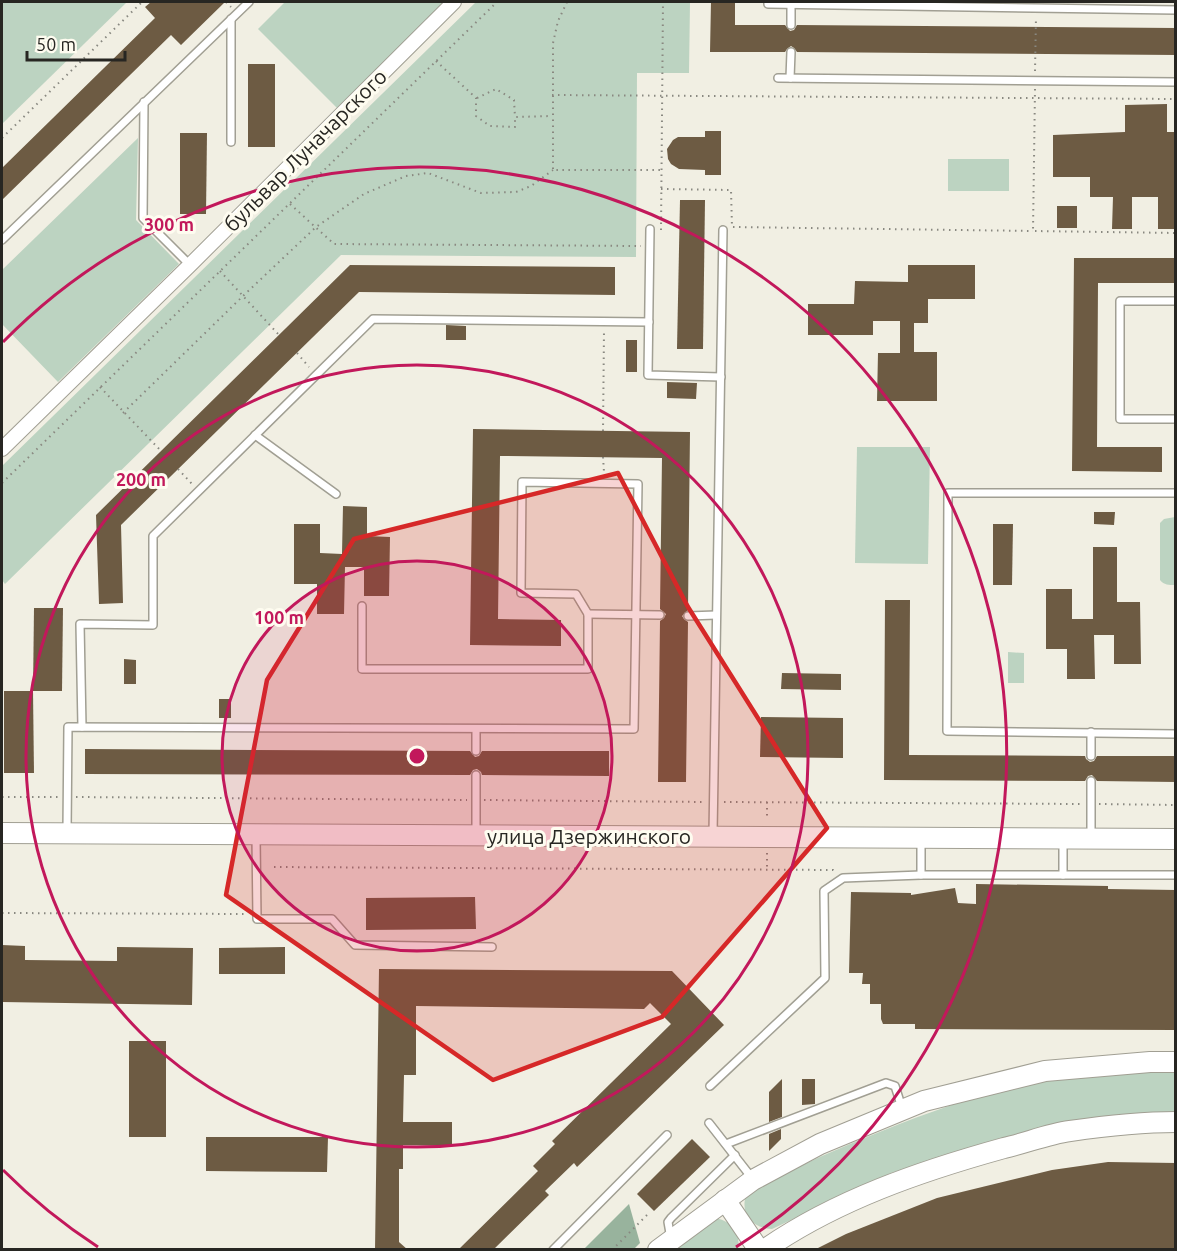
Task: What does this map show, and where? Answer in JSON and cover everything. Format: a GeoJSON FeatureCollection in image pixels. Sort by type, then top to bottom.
{"type":"FeatureCollection","features":[{"type":"Feature","properties":{"kind":"main road","name":"улица Дзержинского"},"geometry":{"type":"LineString","coordinates":[[2,833],[1176,838]]}},
{"type":"Feature","properties":{"kind":"main road"},"geometry":{"type":"LineString","coordinates":[[664,1244],[753,1180],[820,1144],[924,1101],[1045,1071],[1176,1062]]}},
{"type":"Feature","properties":{"kind":"main road"},"geometry":{"type":"LineString","coordinates":[[764,1250],[790,1232],[869,1194],[946,1164],[1068,1131],[1147,1122],[1176,1122]]}},
{"type":"Feature","properties":{"kind":"main road"},"geometry":{"type":"LineString","coordinates":[[725,1200],[759,1250]]}},
{"type":"Feature","properties":{"kind":"street","name":"бульвар Луначарского"},"geometry":{"type":"LineString","coordinates":[[2,449],[454,2]]}},
{"type":"Feature","properties":{"kind":"lane"},"geometry":{"type":"LineString","coordinates":[[2,240],[249,2]]}},
{"type":"Feature","properties":{"kind":"lane"},"geometry":{"type":"LineString","coordinates":[[768,2],[768,4],[791,5],[877,4],[1176,10]]}},
{"type":"Feature","properties":{"kind":"lane"},"geometry":{"type":"LineString","coordinates":[[791,5],[791,25]]}},
{"type":"Feature","properties":{"kind":"lane"},"geometry":{"type":"LineString","coordinates":[[231,19],[231,142]]}},
{"type":"Feature","properties":{"kind":"lane"},"geometry":{"type":"LineString","coordinates":[[790,78],[791,52]]}},
{"type":"Feature","properties":{"kind":"lane"},"geometry":{"type":"LineString","coordinates":[[778,78],[1176,82]]}},
{"type":"Feature","properties":{"kind":"lane"},"geometry":{"type":"LineString","coordinates":[[144,102],[143,218],[190,265]]}},
{"type":"Feature","properties":{"kind":"lane"},"geometry":{"type":"LineString","coordinates":[[650,229],[648,375],[721,377]]}},
{"type":"Feature","properties":{"kind":"lane"},"geometry":{"type":"LineString","coordinates":[[712,836],[723,230]]}},
{"type":"Feature","properties":{"kind":"lane"},"geometry":{"type":"LineString","coordinates":[[1176,301],[1120,301],[1120,419],[1176,419]]}},
{"type":"Feature","properties":{"kind":"lane"},"geometry":{"type":"LineString","coordinates":[[82,727],[80,624],[153,625],[153,536],[374,319],[649,322]]}},
{"type":"Feature","properties":{"kind":"lane"},"geometry":{"type":"LineString","coordinates":[[255,435],[336,494]]}},
{"type":"Feature","properties":{"kind":"lane"},"geometry":{"type":"LineString","coordinates":[[67,833],[68,727],[634,729],[638,484],[522,482],[520,593],[576,594],[588,614],[588,669],[362,669],[362,606]]}},
{"type":"Feature","properties":{"kind":"lane"},"geometry":{"type":"LineString","coordinates":[[1176,493],[948,493],[946,730],[1176,734]]}},
{"type":"Feature","properties":{"kind":"lane"},"geometry":{"type":"LineString","coordinates":[[588,614],[660,615]]}},
{"type":"Feature","properties":{"kind":"lane"},"geometry":{"type":"LineString","coordinates":[[688,615],[716,615]]}},
{"type":"Feature","properties":{"kind":"lane"},"geometry":{"type":"LineString","coordinates":[[476,729],[476,751]]}},
{"type":"Feature","properties":{"kind":"lane"},"geometry":{"type":"LineString","coordinates":[[1091,732],[1091,756]]}},
{"type":"Feature","properties":{"kind":"lane"},"geometry":{"type":"LineString","coordinates":[[476,775],[476,835]]}},
{"type":"Feature","properties":{"kind":"lane"},"geometry":{"type":"LineString","coordinates":[[1091,781],[1091,838]]}},
{"type":"Feature","properties":{"kind":"lane"},"geometry":{"type":"LineString","coordinates":[[256,834],[256,919],[332,920],[355,945],[492,947]]}},
{"type":"Feature","properties":{"kind":"lane"},"geometry":{"type":"LineString","coordinates":[[921,837],[921,875]]}},
{"type":"Feature","properties":{"kind":"lane"},"geometry":{"type":"LineString","coordinates":[[1063,838],[1063,875]]}},
{"type":"Feature","properties":{"kind":"lane"},"geometry":{"type":"LineString","coordinates":[[710,1086],[825,978],[824,891],[843,878],[921,875],[1176,875]]}},
{"type":"Feature","properties":{"kind":"lane"},"geometry":{"type":"LineString","coordinates":[[726,1144],[886,1083],[895,1086],[903,1110]]}},
{"type":"Feature","properties":{"kind":"lane"},"geometry":{"type":"LineString","coordinates":[[708,1123],[753,1180]]}},
{"type":"Feature","properties":{"kind":"lane"},"geometry":{"type":"LineString","coordinates":[[553,1250],[667,1135]]}},
{"type":"Feature","properties":{"kind":"lane"},"geometry":{"type":"LineString","coordinates":[[664,1244],[668,1222],[671,1218],[735,1155]]}},
{"type":"Feature","properties":{"kind":"path"},"geometry":{"type":"LineString","coordinates":[[2,138],[142,2]]}},
{"type":"Feature","properties":{"kind":"path"},"geometry":{"type":"LineString","coordinates":[[2,483],[497,2]]}},
{"type":"Feature","properties":{"kind":"path"},"geometry":{"type":"LineString","coordinates":[[553,170],[553,43],[558,21],[567,2]]}},
{"type":"Feature","properties":{"kind":"path"},"geometry":{"type":"LineString","coordinates":[[661,224],[663,2]]}},
{"type":"Feature","properties":{"kind":"path"},"geometry":{"type":"LineString","coordinates":[[1035,75],[1036,8]]}},
{"type":"Feature","properties":{"kind":"path"},"geometry":{"type":"LineString","coordinates":[[436,61],[476,98],[476,116],[490,126],[515,127],[514,100],[496,89],[476,98]]}},
{"type":"Feature","properties":{"kind":"path"},"geometry":{"type":"LineString","coordinates":[[1033,231],[1035,86]]}},
{"type":"Feature","properties":{"kind":"path"},"geometry":{"type":"LineString","coordinates":[[552,95],[1176,99]]}},
{"type":"Feature","properties":{"kind":"path"},"geometry":{"type":"LineString","coordinates":[[515,117],[553,116]]}},
{"type":"Feature","properties":{"kind":"path"},"geometry":{"type":"LineString","coordinates":[[123,413],[316,227],[364,194],[406,176],[428,173],[482,194],[516,192],[531,186],[553,170],[662,170]]}},
{"type":"Feature","properties":{"kind":"path"},"geometry":{"type":"LineString","coordinates":[[661,189],[731,190],[732,227],[1176,232]]}},
{"type":"Feature","properties":{"kind":"path"},"geometry":{"type":"LineString","coordinates":[[289,204],[334,244],[650,246]]}},
{"type":"Feature","properties":{"kind":"path"},"geometry":{"type":"LineString","coordinates":[[220,271],[279,334]]}},
{"type":"Feature","properties":{"kind":"path"},"geometry":{"type":"LineString","coordinates":[[603,430],[604,321]]}},
{"type":"Feature","properties":{"kind":"path"},"geometry":{"type":"LineString","coordinates":[[297,353],[317,375]]}},
{"type":"Feature","properties":{"kind":"path"},"geometry":{"type":"LineString","coordinates":[[100,387],[161,451]]}},
{"type":"Feature","properties":{"kind":"path"},"geometry":{"type":"LineString","coordinates":[[603,457],[604,483]]}},
{"type":"Feature","properties":{"kind":"path"},"geometry":{"type":"LineString","coordinates":[[178,469],[199,491]]}},
{"type":"Feature","properties":{"kind":"path"},"geometry":{"type":"LineString","coordinates":[[2,797],[1176,805]]}},
{"type":"Feature","properties":{"kind":"path"},"geometry":{"type":"LineString","coordinates":[[274,867],[832,870]]}},
{"type":"Feature","properties":{"kind":"path"},"geometry":{"type":"LineString","coordinates":[[2,913],[248,914]]}},
{"type":"Feature","properties":{"kind":"path"},"geometry":{"type":"LineString","coordinates":[[612,1250],[648,1214]]}},
{"type":"Feature","properties":{"kind":"highlighted area"},"geometry":{"type":"Polygon","coordinates":[[[618,473],[688,607],[827,828],[662,1017],[493,1080],[226,895],[267,680],[354,539],[618,473]]]}},
{"type":"Feature","properties":{"kind":"green space"},"geometry":{"type":"Polygon","coordinates":[[[2,2],[127,2],[2,124],[2,2]]]}},
{"type":"Feature","properties":{"kind":"green space"},"geometry":{"type":"Polygon","coordinates":[[[285,2],[445,2],[337,108],[258,29],[285,2]]]}},
{"type":"Feature","properties":{"kind":"green space"},"geometry":{"type":"Polygon","coordinates":[[[476,2],[690,2],[689,73],[637,73],[636,257],[341,255],[5,584],[2,580],[2,466],[476,2]]]}},
{"type":"Feature","properties":{"kind":"green space"},"geometry":{"type":"Polygon","coordinates":[[[138,138],[136,220],[179,264],[58,382],[2,324],[2,270],[138,138]]]}},
{"type":"Feature","properties":{"kind":"green space"},"geometry":{"type":"Polygon","coordinates":[[[948,159],[1009,159],[1009,191],[948,191],[948,159]]]}},
{"type":"Feature","properties":{"kind":"green space"},"geometry":{"type":"Polygon","coordinates":[[[857,447],[930,447],[928,564],[855,563],[857,447]]]}},
{"type":"Feature","properties":{"kind":"green space"},"geometry":{"type":"Polygon","coordinates":[[[1175,517],[1175,585],[1171,585],[1160,580],[1160,523],[1164,519],[1175,517]]]}},
{"type":"Feature","properties":{"kind":"green space"},"geometry":{"type":"Polygon","coordinates":[[[1008,652],[1024,653],[1024,683],[1008,683],[1008,652]]]}},
{"type":"Feature","properties":{"kind":"green space"},"geometry":{"type":"Polygon","coordinates":[[[1175,1071],[1175,1117],[1047,1128],[997,1139],[891,1173],[772,1229],[753,1223],[746,1214],[746,1195],[779,1177],[864,1138],[957,1103],[1015,1087],[1052,1080],[1175,1071]]]}},
{"type":"Feature","properties":{"kind":"green space"},"geometry":{"type":"Polygon","coordinates":[[[629,1204],[640,1243],[634,1249],[584,1249],[629,1204]]]}},
{"type":"Feature","properties":{"kind":"green space"},"geometry":{"type":"Polygon","coordinates":[[[713,1218],[724,1221],[733,1228],[738,1237],[738,1249],[670,1250],[713,1218]]]}},
{"type":"Feature","properties":{"kind":"building"},"geometry":{"type":"Polygon","coordinates":[[[151,2],[225,2],[181,45],[171,35],[2,200],[2,168],[155,18],[145,7],[151,2]]]}},
{"type":"Feature","properties":{"kind":"building"},"geometry":{"type":"Polygon","coordinates":[[[711,2],[735,2],[735,25],[785,25],[790,31],[794,30],[797,25],[1176,28],[1176,55],[797,52],[791,46],[785,52],[710,52],[711,2]]]}},
{"type":"Feature","properties":{"kind":"building"},"geometry":{"type":"Polygon","coordinates":[[[248,64],[275,64],[275,147],[248,147],[248,64]]]}},
{"type":"Feature","properties":{"kind":"building"},"geometry":{"type":"Polygon","coordinates":[[[1167,104],[1167,132],[1176,132],[1176,229],[1158,229],[1158,197],[1132,197],[1132,229],[1112,229],[1113,197],[1090,197],[1090,177],[1053,177],[1053,135],[1125,132],[1125,105],[1167,104]]]}},
{"type":"Feature","properties":{"kind":"building"},"geometry":{"type":"Polygon","coordinates":[[[705,131],[721,131],[721,175],[705,175],[705,170],[679,169],[671,164],[667,149],[673,140],[678,137],[705,137],[705,131]]]}},
{"type":"Feature","properties":{"kind":"building"},"geometry":{"type":"Polygon","coordinates":[[[180,133],[207,133],[206,214],[180,214],[180,133]]]}},
{"type":"Feature","properties":{"kind":"building"},"geometry":{"type":"Polygon","coordinates":[[[680,200],[705,200],[703,349],[677,349],[680,200]]]}},
{"type":"Feature","properties":{"kind":"building"},"geometry":{"type":"Polygon","coordinates":[[[1057,206],[1077,206],[1077,228],[1057,228],[1057,206]]]}},
{"type":"Feature","properties":{"kind":"building"},"geometry":{"type":"Polygon","coordinates":[[[1074,258],[1176,258],[1176,283],[1098,283],[1097,447],[1162,447],[1162,472],[1072,471],[1074,258]]]}},
{"type":"Feature","properties":{"kind":"building"},"geometry":{"type":"Polygon","coordinates":[[[350,265],[615,267],[615,295],[359,292],[121,525],[123,603],[99,604],[96,515],[350,265]]]}},
{"type":"Feature","properties":{"kind":"building"},"geometry":{"type":"Polygon","coordinates":[[[908,265],[975,265],[975,299],[928,299],[928,323],[914,323],[914,352],[937,352],[937,401],[877,401],[878,353],[900,353],[900,321],[873,321],[873,335],[808,335],[808,304],[854,304],[855,281],[908,282],[908,265]]]}},
{"type":"Feature","properties":{"kind":"building"},"geometry":{"type":"Polygon","coordinates":[[[446,325],[466,326],[466,340],[446,340],[446,325]]]}},
{"type":"Feature","properties":{"kind":"building"},"geometry":{"type":"Polygon","coordinates":[[[626,340],[637,340],[637,372],[626,372],[626,340]]]}},
{"type":"Feature","properties":{"kind":"building"},"geometry":{"type":"Polygon","coordinates":[[[667,382],[697,383],[696,399],[667,398],[667,382]]]}},
{"type":"Feature","properties":{"kind":"building"},"geometry":{"type":"Polygon","coordinates":[[[473,429],[690,432],[688,610],[682,616],[688,622],[686,782],[658,782],[660,621],[666,614],[660,609],[662,458],[500,456],[498,619],[561,620],[561,646],[470,645],[473,429]]]}},
{"type":"Feature","properties":{"kind":"building"},"geometry":{"type":"Polygon","coordinates":[[[343,506],[367,507],[367,536],[390,537],[389,596],[364,596],[364,567],[345,567],[344,614],[317,614],[317,584],[294,584],[294,524],[320,524],[320,553],[342,554],[343,506]]]}},
{"type":"Feature","properties":{"kind":"building"},"geometry":{"type":"Polygon","coordinates":[[[1094,512],[1115,512],[1114,525],[1094,524],[1094,512]]]}},
{"type":"Feature","properties":{"kind":"building"},"geometry":{"type":"Polygon","coordinates":[[[993,524],[1013,524],[1012,585],[993,585],[993,524]]]}},
{"type":"Feature","properties":{"kind":"building"},"geometry":{"type":"Polygon","coordinates":[[[1093,547],[1117,547],[1117,602],[1140,602],[1141,664],[1114,664],[1114,635],[1094,635],[1095,679],[1067,679],[1067,649],[1046,649],[1046,589],[1072,589],[1072,619],[1093,619],[1093,547]]]}},
{"type":"Feature","properties":{"kind":"building"},"geometry":{"type":"Polygon","coordinates":[[[885,600],[910,600],[909,755],[1085,756],[1090,762],[1094,761],[1097,756],[1176,756],[1176,782],[1097,781],[1092,775],[1088,776],[1085,781],[884,780],[885,600]]]}},
{"type":"Feature","properties":{"kind":"building"},"geometry":{"type":"Polygon","coordinates":[[[34,608],[63,608],[62,691],[33,691],[34,608]]]}},
{"type":"Feature","properties":{"kind":"building"},"geometry":{"type":"Polygon","coordinates":[[[124,659],[136,660],[136,684],[124,684],[124,659]]]}},
{"type":"Feature","properties":{"kind":"building"},"geometry":{"type":"Polygon","coordinates":[[[782,673],[841,674],[841,690],[781,689],[782,673]]]}},
{"type":"Feature","properties":{"kind":"building"},"geometry":{"type":"Polygon","coordinates":[[[4,691],[33,691],[34,773],[4,773],[4,691]]]}},
{"type":"Feature","properties":{"kind":"building"},"geometry":{"type":"Polygon","coordinates":[[[219,699],[231,699],[231,718],[219,718],[219,699]]]}},
{"type":"Feature","properties":{"kind":"building"},"geometry":{"type":"Polygon","coordinates":[[[761,717],[843,718],[843,758],[760,757],[761,717]]]}},
{"type":"Feature","properties":{"kind":"building"},"geometry":{"type":"Polygon","coordinates":[[[85,749],[470,751],[475,757],[479,756],[482,751],[609,751],[609,776],[482,775],[477,769],[473,770],[470,775],[85,774],[85,749]]]}},
{"type":"Feature","properties":{"kind":"building"},"geometry":{"type":"Polygon","coordinates":[[[976,884],[1108,886],[1108,889],[1176,890],[1176,1030],[915,1029],[915,1024],[883,1024],[881,1004],[870,1004],[870,984],[862,984],[863,973],[849,973],[851,892],[911,893],[911,895],[955,888],[958,903],[976,904],[976,884]]]}},
{"type":"Feature","properties":{"kind":"building"},"geometry":{"type":"Polygon","coordinates":[[[475,897],[476,929],[366,930],[366,898],[475,897]]]}},
{"type":"Feature","properties":{"kind":"building"},"geometry":{"type":"Polygon","coordinates":[[[2,945],[25,946],[25,960],[117,961],[117,947],[193,948],[192,1005],[2,1002],[2,945]]]}},
{"type":"Feature","properties":{"kind":"building"},"geometry":{"type":"Polygon","coordinates":[[[285,947],[285,974],[219,974],[219,948],[285,947]]]}},
{"type":"Feature","properties":{"kind":"building"},"geometry":{"type":"Polygon","coordinates":[[[379,969],[672,971],[724,1025],[577,1167],[574,1163],[545,1191],[549,1195],[493,1250],[458,1250],[538,1171],[533,1166],[555,1144],[552,1141],[671,1024],[650,1003],[644,1009],[416,1006],[416,1075],[404,1075],[403,1122],[452,1122],[452,1146],[403,1145],[403,1169],[399,1169],[399,1242],[408,1250],[375,1250],[379,969]]]}},
{"type":"Feature","properties":{"kind":"building"},"geometry":{"type":"Polygon","coordinates":[[[129,1041],[166,1041],[166,1137],[129,1137],[129,1041]]]}},
{"type":"Feature","properties":{"kind":"building"},"geometry":{"type":"Polygon","coordinates":[[[782,1079],[782,1117],[769,1122],[769,1092],[782,1079]]]}},
{"type":"Feature","properties":{"kind":"building"},"geometry":{"type":"Polygon","coordinates":[[[802,1079],[815,1079],[815,1104],[802,1105],[802,1079]]]}},
{"type":"Feature","properties":{"kind":"building"},"geometry":{"type":"Polygon","coordinates":[[[781,1129],[781,1139],[769,1151],[769,1134],[781,1129]]]}},
{"type":"Feature","properties":{"kind":"building"},"geometry":{"type":"Polygon","coordinates":[[[206,1137],[328,1137],[327,1172],[206,1171],[206,1137]]]}},
{"type":"Feature","properties":{"kind":"building"},"geometry":{"type":"Polygon","coordinates":[[[692,1139],[710,1157],[654,1211],[637,1194],[692,1139]]]}},
{"type":"Feature","properties":{"kind":"building"},"geometry":{"type":"Polygon","coordinates":[[[1108,1162],[1176,1163],[1176,1250],[814,1250],[846,1234],[937,1198],[1052,1170],[1108,1162]]]}}]}
